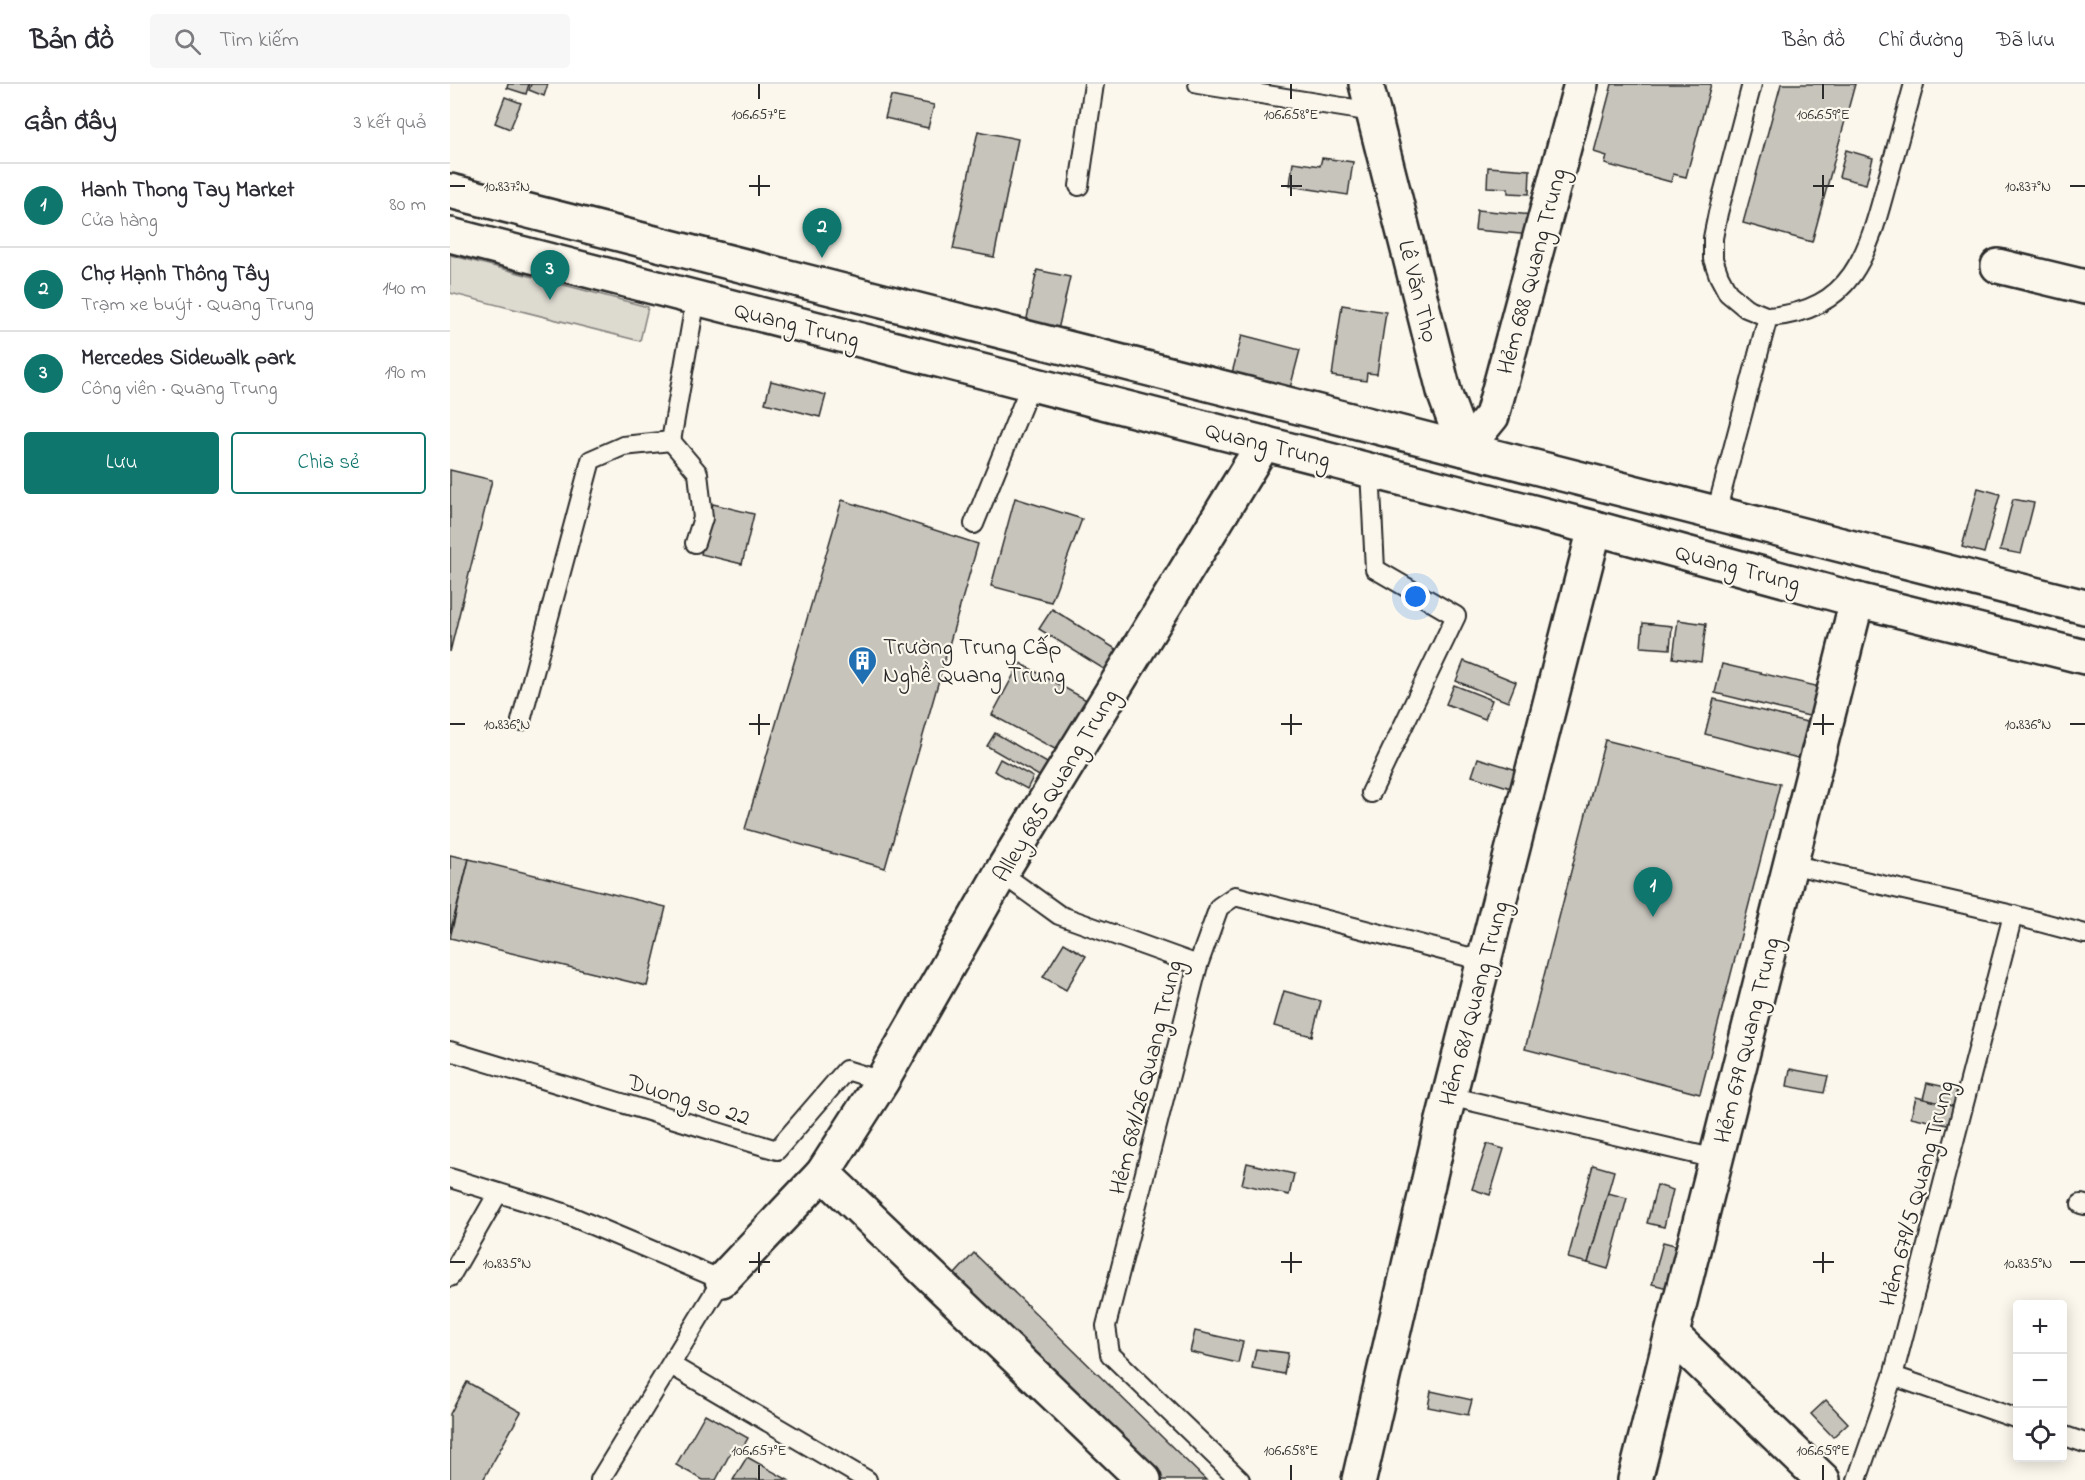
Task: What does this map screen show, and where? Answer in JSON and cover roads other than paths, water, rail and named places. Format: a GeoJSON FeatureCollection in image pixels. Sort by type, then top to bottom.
{"type":"FeatureCollection","features":[{"type":"Feature","properties":{"kind":"street","name":"Hẻm 688 Quang Trung"},"geometry":{"type":"LineString","coordinates":[[1465,449],[1492,416],[1581,84]]}},
{"type":"Feature","properties":{"kind":"street","name":"Lê Văn Thọ"},"geometry":{"type":"LineString","coordinates":[[1370,98],[1445,395],[1465,449],[1474,497]]}},
{"type":"Feature","properties":{"kind":"street","name":"Quang Trung"},"geometry":{"type":"LineString","coordinates":[[450,191],[2085,607]]}},
{"type":"Feature","properties":{"kind":"street","name":"Quang Trung"},"geometry":{"type":"LineString","coordinates":[[450,235],[1595,528],[1857,600],[2085,657]]}},
{"type":"Feature","properties":{"kind":"street"},"geometry":{"type":"LineString","coordinates":[[696,298],[706,256]]}},
{"type":"Feature","properties":{"kind":"street"},"geometry":{"type":"LineString","coordinates":[[1998,267],[2085,287]]}},
{"type":"Feature","properties":{"kind":"street","name":"Alley 685 Quang Trung"},"geometry":{"type":"LineString","coordinates":[[722,1280],[823,1173],[882,1081],[1001,873],[1264,443]]}},
{"type":"Feature","properties":{"kind":"street","name":"Hẻm 681 Quang Trung"},"geometry":{"type":"LineString","coordinates":[[1359,1480],[1449,1096],[1595,528]]}},
{"type":"Feature","properties":{"kind":"street","name":"Hẻm 679 Quang Trung"},"geometry":{"type":"LineString","coordinates":[[1635,1480],[1857,600]]}},
{"type":"Feature","properties":{"kind":"street"},"geometry":{"type":"LineString","coordinates":[[823,1173],[1144,1480]]}},
{"type":"Feature","properties":{"kind":"street"},"geometry":{"type":"LineString","coordinates":[[1672,1335],[1823,1480]]}},
{"type":"Feature","properties":{"kind":"lane"},"geometry":{"type":"LineString","coordinates":[[1079,186],[1094,84]]}},
{"type":"Feature","properties":{"kind":"lane"},"geometry":{"type":"LineString","coordinates":[[1198,84],[1370,98]]}},
{"type":"Feature","properties":{"kind":"lane"},"geometry":{"type":"LineString","coordinates":[[1752,84],[1718,213],[1713,238],[1713,259],[1728,293],[1746,308],[1768,317],[1790,315],[1812,309],[1832,297],[1862,260],[1873,234],[1914,84]]}},
{"type":"Feature","properties":{"kind":"lane"},"geometry":{"type":"LineString","coordinates":[[671,441],[696,298]]}},
{"type":"Feature","properties":{"kind":"lane"},"geometry":{"type":"LineString","coordinates":[[1716,513],[1768,317]]}},
{"type":"Feature","properties":{"kind":"lane"},"geometry":{"type":"LineString","coordinates":[[974,524],[1031,384]]}},
{"type":"Feature","properties":{"kind":"lane"},"geometry":{"type":"LineString","coordinates":[[671,441],[698,473],[703,518],[695,543]]}},
{"type":"Feature","properties":{"kind":"lane"},"geometry":{"type":"LineString","coordinates":[[521,721],[591,460],[623,446],[671,441]]}},
{"type":"Feature","properties":{"kind":"lane"},"geometry":{"type":"LineString","coordinates":[[1370,470],[1375,569],[1456,616],[1371,793]]}},
{"type":"Feature","properties":{"kind":"lane"},"geometry":{"type":"LineString","coordinates":[[1790,864],[2013,915],[2085,934]]}},
{"type":"Feature","properties":{"kind":"lane"},"geometry":{"type":"LineString","coordinates":[[1001,873],[1059,915],[1198,965]]}},
{"type":"Feature","properties":{"kind":"lane","name":"Hẻm 681/26 Quang Trung"},"geometry":{"type":"LineString","coordinates":[[1240,1480],[1110,1354],[1106,1326],[1198,965],[1220,907],[1235,896],[1484,962]]}},
{"type":"Feature","properties":{"kind":"lane","name":"Hẻm 679/5 Quang Trung"},"geometry":{"type":"LineString","coordinates":[[1857,1480],[1893,1376],[2013,915]]}},
{"type":"Feature","properties":{"kind":"lane","name":"Duong so 22"},"geometry":{"type":"LineString","coordinates":[[450,1051],[777,1150],[846,1070],[882,1081]]}},
{"type":"Feature","properties":{"kind":"lane"},"geometry":{"type":"LineString","coordinates":[[1449,1096],[1716,1159]]}},
{"type":"Feature","properties":{"kind":"lane"},"geometry":{"type":"LineString","coordinates":[[450,1178],[561,1212],[722,1280],[600,1480]]}},
{"type":"Feature","properties":{"kind":"lane"},"geometry":{"type":"LineString","coordinates":[[450,1277],[498,1193]]}},
{"type":"Feature","properties":{"kind":"lane"},"geometry":{"type":"LineString","coordinates":[[671,1365],[867,1480]]}},
{"type":"Feature","properties":{"kind":"lane"},"geometry":{"type":"LineString","coordinates":[[1893,1376],[2013,1417]]}},
{"type":"Feature","properties":{"kind":"lane"},"geometry":{"type":"LineString","coordinates":[[2067,1437],[2085,1443]]}},
{"type":"Feature","properties":{"kind":"place","name":"Chợ Hạnh Thông Tây"},"geometry":{"type":"Point","coordinates":[822,258]}},
{"type":"Feature","properties":{"kind":"place","name":"Mercedes Sidewalk park"},"geometry":{"type":"Point","coordinates":[550,300]}},
{"type":"Feature","properties":{"kind":"place","name":"Trường Trung Cấp Nghề Quang Trung"},"geometry":{"type":"Point","coordinates":[862,686]}},
{"type":"Feature","properties":{"kind":"place","name":"Hanh Thong Tay Market"},"geometry":{"type":"Point","coordinates":[1653,917]}}]}
